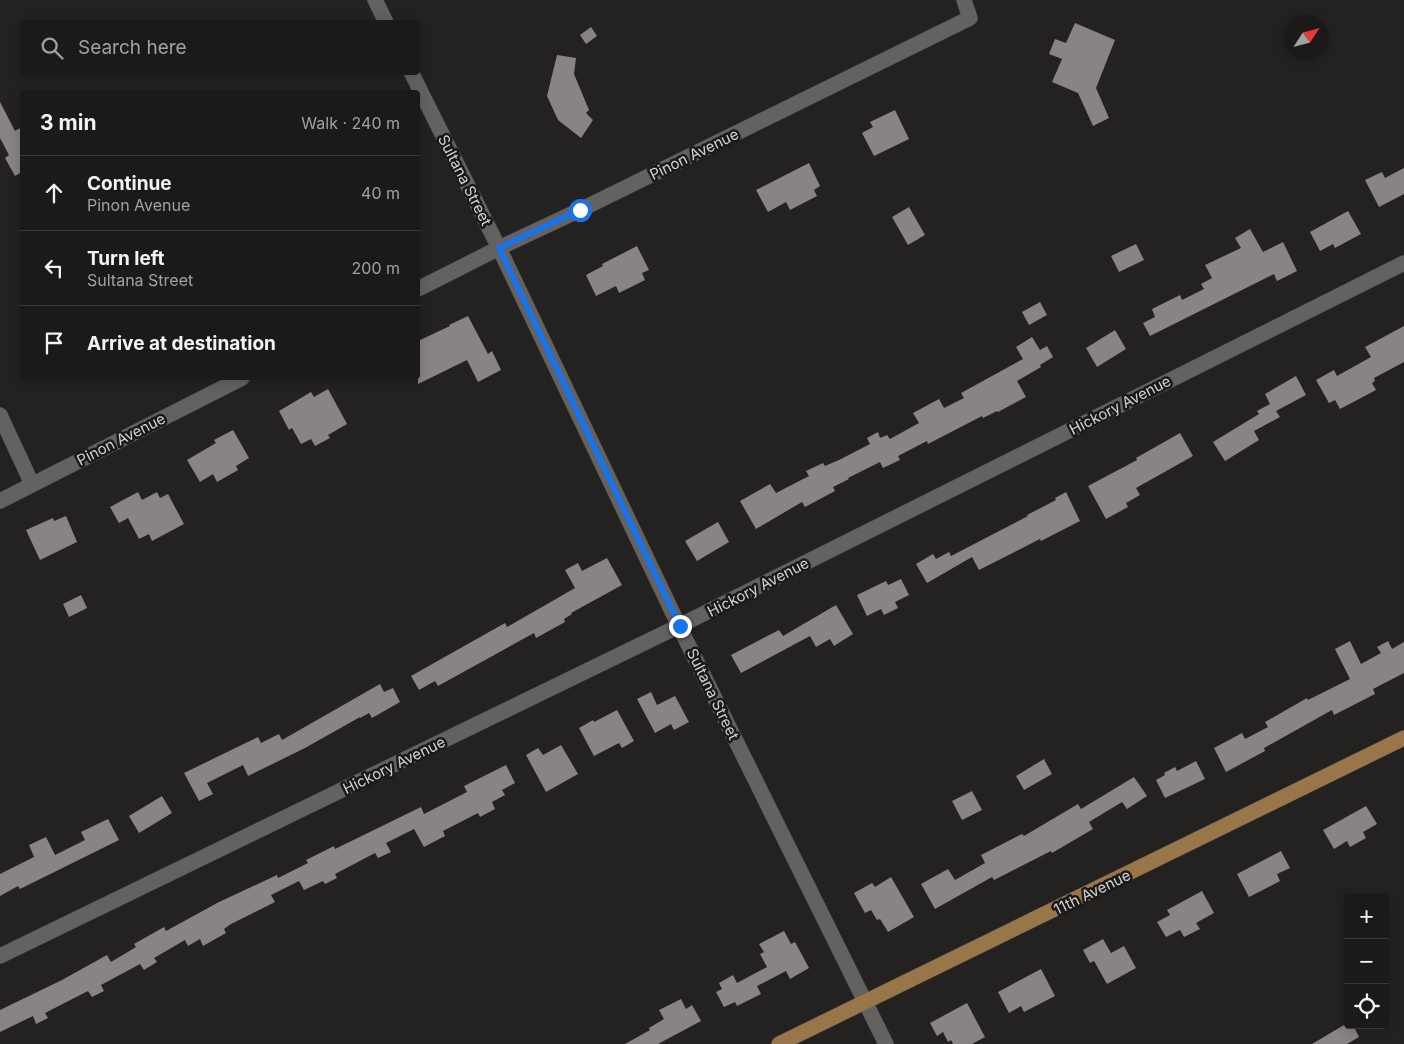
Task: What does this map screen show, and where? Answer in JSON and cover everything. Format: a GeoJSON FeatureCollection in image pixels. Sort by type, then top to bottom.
{"type":"FeatureCollection","features":[{"type":"Feature","properties":{"kind":"main road","name":"11th Avenue"},"geometry":{"type":"LineString","coordinates":[[779,1044],[1404,738]]}},
{"type":"Feature","properties":{"kind":"street"},"geometry":{"type":"LineString","coordinates":[[375,0],[385,20]]}},
{"type":"Feature","properties":{"kind":"street","name":"Pinon Avenue"},"geometry":{"type":"LineString","coordinates":[[420,288],[970,18],[964,0]]}},
{"type":"Feature","properties":{"kind":"street","name":"Sultana Street"},"geometry":{"type":"LineString","coordinates":[[412,75],[499,248],[680,626],[886,1044]]}},
{"type":"Feature","properties":{"kind":"street","name":"Hickory Avenue"},"geometry":{"type":"LineString","coordinates":[[0,956],[680,626],[1404,263]]}},
{"type":"Feature","properties":{"kind":"street","name":"Pinon Avenue"},"geometry":{"type":"LineString","coordinates":[[0,501],[238,380]]}},
{"type":"Feature","properties":{"kind":"street"},"geometry":{"type":"LineString","coordinates":[[0,415],[32,484]]}},
{"type":"Feature","properties":{"kind":"building"},"geometry":{"type":"Polygon","coordinates":[[[1075,23],[1115,40],[1096,88],[1109,118],[1093,126],[1078,93],[1052,82],[1062,59],[1049,54],[1055,39],[1066,43],[1075,23]]]}},
{"type":"Feature","properties":{"kind":"building"},"geometry":{"type":"Polygon","coordinates":[[[591,27],[597,36],[586,44],[580,35],[591,27]]]}},
{"type":"Feature","properties":{"kind":"building"},"geometry":{"type":"Polygon","coordinates":[[[557,55],[576,58],[574,74],[589,110],[586,113],[593,120],[581,138],[558,120],[547,96],[557,55]]]}},
{"type":"Feature","properties":{"kind":"building"},"geometry":{"type":"Polygon","coordinates":[[[0,102],[15,131],[20,128],[20,173],[15,176],[5,158],[9,155],[0,138],[0,102]]]}},
{"type":"Feature","properties":{"kind":"building"},"geometry":{"type":"Polygon","coordinates":[[[895,110],[909,139],[874,156],[862,133],[873,127],[870,122],[895,110]]]}},
{"type":"Feature","properties":{"kind":"building"},"geometry":{"type":"Polygon","coordinates":[[[809,163],[820,186],[814,190],[817,196],[790,210],[786,202],[768,212],[756,190],[809,163]]]}},
{"type":"Feature","properties":{"kind":"building"},"geometry":{"type":"Polygon","coordinates":[[[1404,168],[1404,194],[1379,207],[1365,180],[1382,172],[1385,178],[1404,168]]]}},
{"type":"Feature","properties":{"kind":"building"},"geometry":{"type":"Polygon","coordinates":[[[909,207],[925,235],[908,245],[892,217],[909,207]]]}},
{"type":"Feature","properties":{"kind":"building"},"geometry":{"type":"Polygon","coordinates":[[[1348,211],[1361,234],[1335,248],[1333,244],[1320,251],[1310,232],[1348,211]]]}},
{"type":"Feature","properties":{"kind":"building"},"geometry":{"type":"Polygon","coordinates":[[[1250,229],[1263,252],[1283,242],[1297,271],[1277,281],[1274,274],[1150,336],[1143,323],[1155,317],[1152,309],[1180,295],[1182,300],[1204,289],[1201,284],[1212,278],[1205,265],[1241,248],[1235,238],[1250,229]]]}},
{"type":"Feature","properties":{"kind":"building"},"geometry":{"type":"Polygon","coordinates":[[[1136,244],[1144,260],[1119,272],[1111,256],[1136,244]]]}},
{"type":"Feature","properties":{"kind":"building"},"geometry":{"type":"Polygon","coordinates":[[[637,246],[649,270],[642,273],[645,280],[619,293],[616,286],[596,296],[586,275],[603,266],[602,264],[637,246]]]}},
{"type":"Feature","properties":{"kind":"building"},"geometry":{"type":"Polygon","coordinates":[[[1040,302],[1047,315],[1029,325],[1022,312],[1040,302]]]}},
{"type":"Feature","properties":{"kind":"building"},"geometry":{"type":"Polygon","coordinates":[[[468,316],[488,354],[492,351],[501,370],[478,382],[467,360],[418,384],[418,380],[420,380],[420,340],[468,316]]]}},
{"type":"Feature","properties":{"kind":"building"},"geometry":{"type":"Polygon","coordinates":[[[1404,326],[1404,362],[1374,378],[1375,381],[1372,383],[1376,390],[1340,409],[1335,400],[1329,403],[1316,380],[1334,370],[1337,376],[1371,357],[1365,347],[1404,326]]]}},
{"type":"Feature","properties":{"kind":"building"},"geometry":{"type":"Polygon","coordinates":[[[1115,330],[1126,349],[1097,367],[1086,348],[1115,330]]]}},
{"type":"Feature","properties":{"kind":"building"},"geometry":{"type":"Polygon","coordinates":[[[1032,337],[1040,350],[1047,346],[1053,357],[1040,365],[1041,367],[1017,381],[1026,397],[998,412],[983,418],[982,416],[928,444],[927,441],[898,456],[900,460],[883,468],[880,462],[833,487],[835,491],[805,507],[802,502],[756,529],[740,501],[770,484],[776,493],[809,476],[806,471],[823,463],[825,466],[870,444],[867,438],[878,432],[880,438],[887,435],[890,439],[919,423],[913,413],[939,399],[944,408],[964,398],[961,393],[1023,359],[1016,347],[1032,337]]]}},
{"type":"Feature","properties":{"kind":"building"},"geometry":{"type":"Polygon","coordinates":[[[1296,376],[1306,395],[1276,411],[1280,417],[1254,431],[1259,440],[1225,461],[1213,442],[1259,414],[1257,411],[1270,404],[1265,394],[1296,376]]]}},
{"type":"Feature","properties":{"kind":"building"},"geometry":{"type":"Polygon","coordinates":[[[328,389],[347,424],[328,435],[330,438],[315,446],[311,439],[301,444],[292,428],[289,430],[279,411],[311,392],[314,397],[328,389]]]}},
{"type":"Feature","properties":{"kind":"building"},"geometry":{"type":"Polygon","coordinates":[[[233,430],[249,458],[236,466],[238,470],[217,482],[213,474],[200,482],[187,460],[216,443],[214,440],[233,430]]]}},
{"type":"Feature","properties":{"kind":"building"},"geometry":{"type":"Polygon","coordinates":[[[1180,433],[1193,456],[1136,488],[1140,495],[1126,503],[1128,507],[1106,519],[1088,486],[1137,460],[1136,458],[1180,433]]]}},
{"type":"Feature","properties":{"kind":"building"},"geometry":{"type":"Polygon","coordinates":[[[138,492],[142,500],[157,492],[160,498],[168,494],[184,524],[152,541],[149,534],[139,539],[128,518],[119,523],[110,507],[138,492]]]}},
{"type":"Feature","properties":{"kind":"building"},"geometry":{"type":"Polygon","coordinates":[[[1066,492],[1080,521],[1041,541],[1040,539],[979,570],[972,557],[927,583],[916,564],[933,554],[936,559],[949,552],[951,556],[1028,516],[1066,492]]]}},
{"type":"Feature","properties":{"kind":"building"},"geometry":{"type":"Polygon","coordinates":[[[66,516],[77,542],[40,560],[26,530],[53,518],[54,521],[66,516]]]}},
{"type":"Feature","properties":{"kind":"building"},"geometry":{"type":"Polygon","coordinates":[[[718,522],[729,542],[697,561],[685,541],[718,522]]]}},
{"type":"Feature","properties":{"kind":"building"},"geometry":{"type":"Polygon","coordinates":[[[607,558],[622,585],[571,613],[564,619],[565,622],[536,638],[534,633],[438,686],[435,681],[419,690],[411,676],[505,623],[507,627],[575,588],[565,570],[578,563],[582,571],[607,558]]]}},
{"type":"Feature","properties":{"kind":"building"},"geometry":{"type":"Polygon","coordinates":[[[901,579],[909,595],[895,602],[898,608],[884,615],[881,609],[867,616],[857,595],[886,581],[888,585],[901,579]]]}},
{"type":"Feature","properties":{"kind":"building"},"geometry":{"type":"Polygon","coordinates":[[[81,595],[87,608],[69,617],[63,604],[81,595]]]}},
{"type":"Feature","properties":{"kind":"building"},"geometry":{"type":"Polygon","coordinates":[[[836,605],[853,634],[834,646],[830,639],[816,647],[810,636],[741,673],[731,655],[779,630],[783,636],[836,605]]]}},
{"type":"Feature","properties":{"kind":"building"},"geometry":{"type":"Polygon","coordinates":[[[1350,641],[1361,664],[1381,653],[1377,647],[1388,641],[1392,649],[1404,642],[1404,673],[1373,689],[1375,694],[1334,715],[1332,710],[1264,748],[1265,751],[1226,772],[1214,748],[1242,733],[1245,739],[1268,727],[1265,722],[1307,698],[1308,700],[1350,679],[1335,649],[1350,641]]]}},
{"type":"Feature","properties":{"kind":"building"},"geometry":{"type":"Polygon","coordinates":[[[380,684],[384,692],[393,688],[400,702],[372,718],[369,713],[360,717],[305,748],[248,776],[243,765],[207,783],[213,794],[199,801],[184,773],[258,737],[261,743],[279,734],[282,740],[380,684]]]}},
{"type":"Feature","properties":{"kind":"building"},"geometry":{"type":"Polygon","coordinates":[[[651,692],[657,705],[675,696],[689,722],[674,730],[671,724],[655,733],[637,699],[651,692]]]}},
{"type":"Feature","properties":{"kind":"building"},"geometry":{"type":"Polygon","coordinates":[[[617,710],[634,741],[622,748],[619,743],[594,756],[579,728],[617,710]]]}},
{"type":"Feature","properties":{"kind":"building"},"geometry":{"type":"Polygon","coordinates":[[[561,745],[578,774],[546,792],[526,755],[538,748],[543,755],[561,745]]]}},
{"type":"Feature","properties":{"kind":"building"},"geometry":{"type":"Polygon","coordinates":[[[1044,759],[1052,774],[1024,790],[1016,776],[1044,759]]]}},
{"type":"Feature","properties":{"kind":"building"},"geometry":{"type":"Polygon","coordinates":[[[1196,761],[1205,779],[1165,798],[1156,780],[1175,767],[1177,771],[1196,761]]]}},
{"type":"Feature","properties":{"kind":"building"},"geometry":{"type":"Polygon","coordinates":[[[506,765],[515,783],[502,790],[505,795],[492,802],[495,809],[480,817],[478,813],[443,831],[445,836],[424,847],[414,829],[386,843],[391,852],[378,858],[375,853],[335,874],[337,878],[325,884],[323,881],[304,890],[299,881],[271,895],[275,902],[231,924],[224,929],[226,933],[203,946],[200,939],[188,946],[185,940],[154,958],[157,962],[144,970],[140,964],[101,985],[104,991],[92,997],[88,991],[45,1013],[48,1018],[36,1024],[33,1016],[0,1032],[0,1010],[62,980],[107,955],[111,962],[136,947],[134,944],[164,927],[166,931],[219,902],[277,875],[278,878],[308,863],[306,860],[334,846],[335,849],[421,807],[424,814],[467,792],[464,786],[506,765]]]}},
{"type":"Feature","properties":{"kind":"building"},"geometry":{"type":"Polygon","coordinates":[[[1134,777],[1147,796],[1127,809],[1122,802],[1089,822],[1093,829],[1052,853],[1051,851],[994,880],[992,877],[935,909],[921,884],[948,869],[955,880],[985,863],[981,855],[1022,834],[1024,836],[1078,804],[1081,809],[1134,777]]]}},
{"type":"Feature","properties":{"kind":"building"},"geometry":{"type":"Polygon","coordinates":[[[972,791],[982,810],[962,820],[952,801],[972,791]]]}},
{"type":"Feature","properties":{"kind":"building"},"geometry":{"type":"Polygon","coordinates":[[[162,796],[172,813],[139,833],[129,816],[162,796]]]}},
{"type":"Feature","properties":{"kind":"building"},"geometry":{"type":"Polygon","coordinates":[[[1366,806],[1377,824],[1363,832],[1366,838],[1350,847],[1347,841],[1334,849],[1323,830],[1366,806]]]}},
{"type":"Feature","properties":{"kind":"building"},"geometry":{"type":"Polygon","coordinates":[[[108,819],[119,840],[20,889],[18,886],[0,896],[0,874],[34,857],[29,845],[46,837],[55,855],[85,840],[81,832],[108,819]]]}},
{"type":"Feature","properties":{"kind":"building"},"geometry":{"type":"Polygon","coordinates":[[[1281,851],[1290,868],[1277,874],[1280,881],[1249,897],[1237,874],[1281,851]]]}},
{"type":"Feature","properties":{"kind":"building"},"geometry":{"type":"Polygon","coordinates":[[[891,877],[914,917],[888,932],[880,919],[877,920],[871,910],[865,913],[854,893],[872,883],[875,887],[891,877]]]}},
{"type":"Feature","properties":{"kind":"building"},"geometry":{"type":"Polygon","coordinates":[[[1202,891],[1214,913],[1196,923],[1200,929],[1184,937],[1180,930],[1166,937],[1157,922],[1170,915],[1167,910],[1202,891]]]}},
{"type":"Feature","properties":{"kind":"building"},"geometry":{"type":"Polygon","coordinates":[[[784,931],[791,944],[795,942],[809,968],[790,979],[786,971],[757,986],[761,994],[737,1006],[735,1002],[724,1007],[716,992],[722,989],[719,983],[733,975],[737,983],[767,967],[760,954],[764,952],[759,944],[784,931]]]}},
{"type":"Feature","properties":{"kind":"building"},"geometry":{"type":"Polygon","coordinates":[[[1103,939],[1111,953],[1124,946],[1136,968],[1107,984],[1094,961],[1090,963],[1083,950],[1103,939]]]}},
{"type":"Feature","properties":{"kind":"building"},"geometry":{"type":"Polygon","coordinates":[[[1041,969],[1055,996],[1024,1012],[1021,1006],[1009,1013],[998,992],[1041,969]]]}},
{"type":"Feature","properties":{"kind":"building"},"geometry":{"type":"Polygon","coordinates":[[[681,999],[686,1009],[692,1005],[701,1021],[658,1044],[625,1044],[650,1030],[649,1028],[664,1019],[659,1010],[681,999]]]}},
{"type":"Feature","properties":{"kind":"building"},"geometry":{"type":"Polygon","coordinates":[[[967,1003],[985,1037],[972,1044],[953,1044],[951,1040],[948,1042],[943,1032],[937,1036],[930,1023],[967,1003]]]}},
{"type":"Feature","properties":{"kind":"building"},"geometry":{"type":"Polygon","coordinates":[[[1344,1025],[1344,1029],[1355,1029],[1359,1037],[1347,1044],[1312,1044],[1344,1025]]]}},
{"type":"Feature","properties":{"kind":"route"},"geometry":{"type":"LineString","coordinates":[[580,210],[499,248],[680,626]]}}]}
